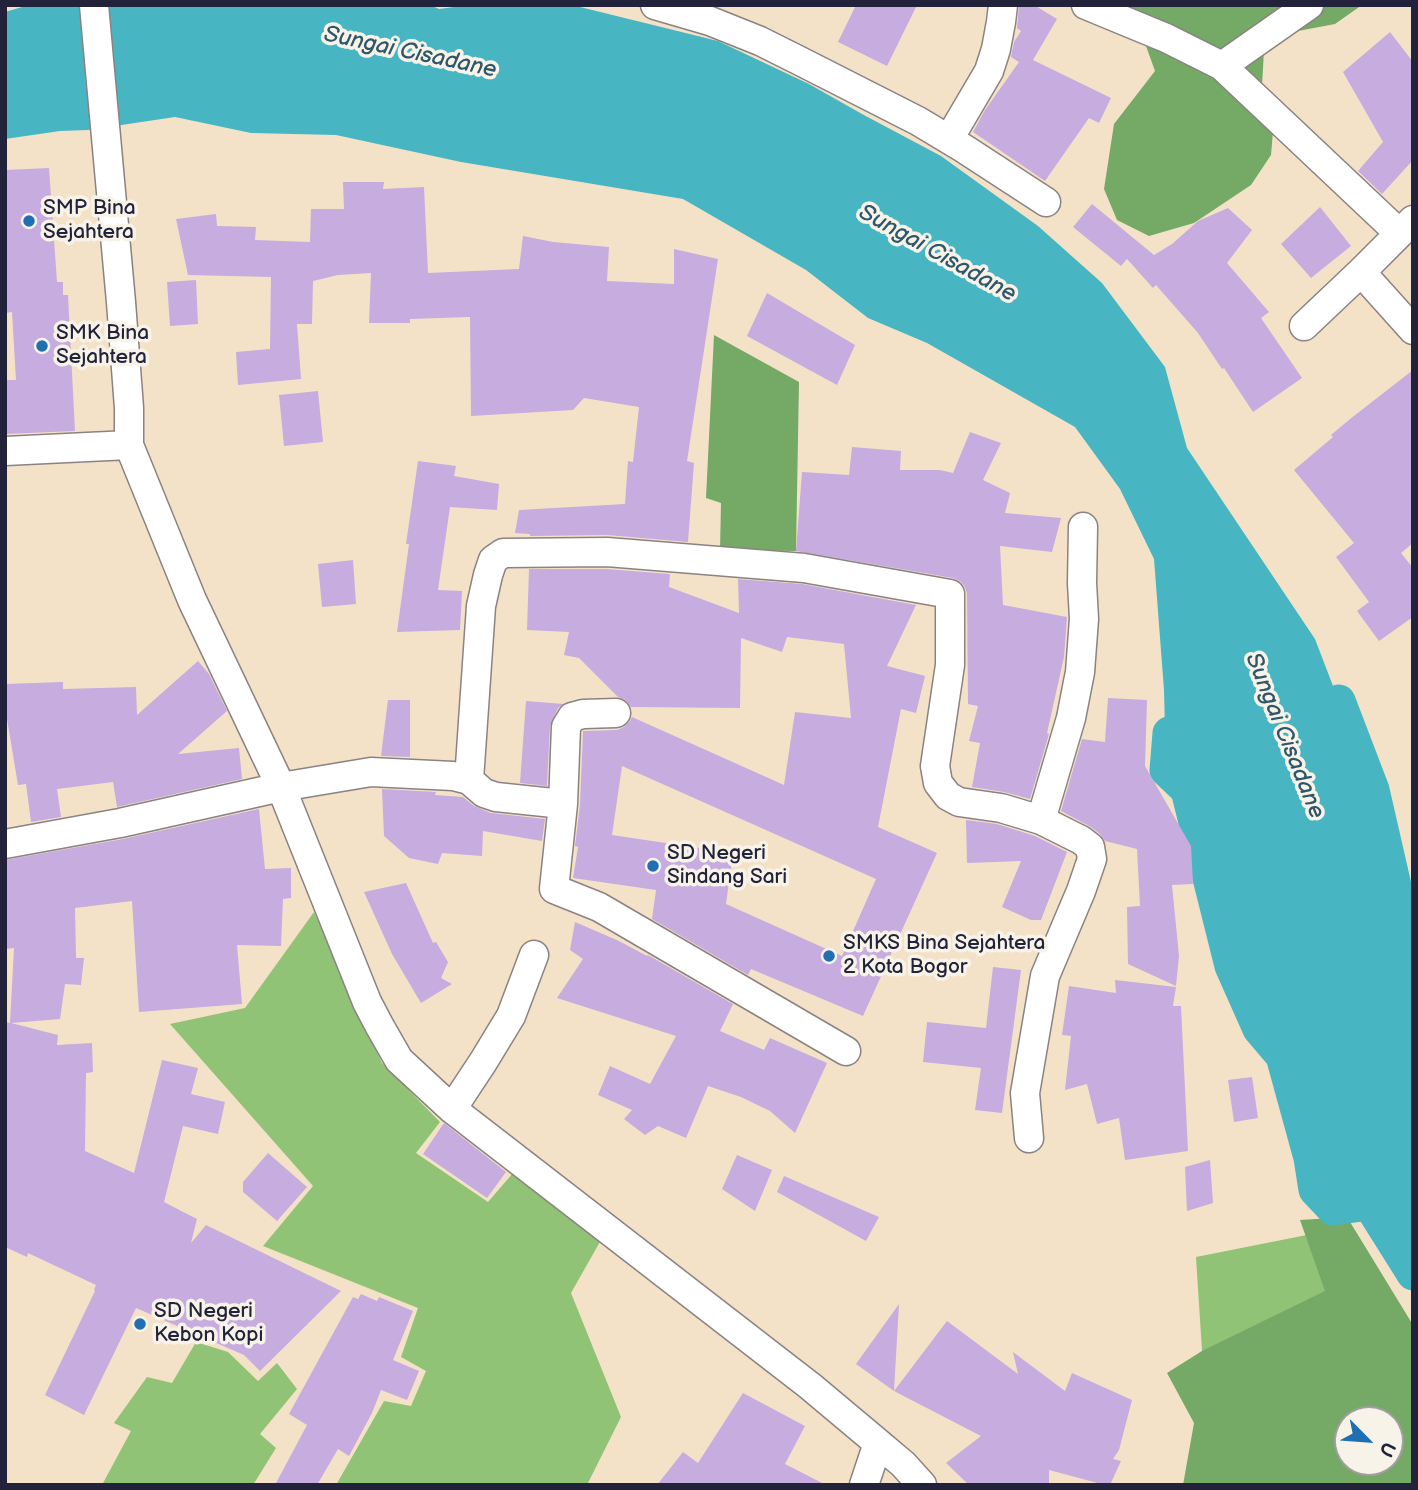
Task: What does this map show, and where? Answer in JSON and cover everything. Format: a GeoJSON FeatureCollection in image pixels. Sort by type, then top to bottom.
{"type":"FeatureCollection","features":[{"type":"Feature","properties":{"kind":"street"},"geometry":{"type":"LineString","coordinates":[[94,5],[121,302],[129,445],[192,600],[281,787],[367,1002],[379,1025],[399,1060],[452,1109],[715,1312],[878,1443],[922,1485]]}},
{"type":"Feature","properties":{"kind":"street"},"geometry":{"type":"LineString","coordinates":[[655,5],[710,21],[760,41],[918,121],[1046,202]]}},
{"type":"Feature","properties":{"kind":"street"},"geometry":{"type":"LineString","coordinates":[[949,139],[989,71],[996,49],[1003,5]]}},
{"type":"Feature","properties":{"kind":"street"},"geometry":{"type":"LineString","coordinates":[[1086,5],[1166,38],[1222,66],[1406,226],[1304,326]]}},
{"type":"Feature","properties":{"kind":"street"},"geometry":{"type":"LineString","coordinates":[[1222,66],[1309,5]]}},
{"type":"Feature","properties":{"kind":"street"},"geometry":{"type":"LineString","coordinates":[[1362,272],[1413,330]]}},
{"type":"Feature","properties":{"kind":"street"},"geometry":{"type":"LineString","coordinates":[[5,451],[129,445]]}},
{"type":"Feature","properties":{"kind":"street"},"geometry":{"type":"LineString","coordinates":[[1041,820],[1071,718],[1080,672],[1084,619],[1083,527]]}},
{"type":"Feature","properties":{"kind":"street"},"geometry":{"type":"LineString","coordinates":[[469,780],[481,606],[494,560],[503,553],[607,552],[804,568],[950,594],[950,665],[935,766],[938,783],[948,796],[960,802],[1001,808],[1041,820],[1081,839],[1090,847],[1092,859],[1045,976],[1025,1093],[1029,1138]]}},
{"type":"Feature","properties":{"kind":"street"},"geometry":{"type":"LineString","coordinates":[[616,713],[583,714],[572,718],[566,727],[563,804],[554,889],[599,907],[846,1051]]}},
{"type":"Feature","properties":{"kind":"street"},"geometry":{"type":"LineString","coordinates":[[5,844],[120,823],[281,787],[371,772],[453,776],[469,780],[484,793],[496,797],[563,804]]}},
{"type":"Feature","properties":{"kind":"street"},"geometry":{"type":"LineString","coordinates":[[452,1109],[511,1016],[534,955]]}},
{"type":"Feature","properties":{"kind":"street"},"geometry":{"type":"LineString","coordinates":[[864,1485],[878,1443]]}},
{"type":"Feature","properties":{"kind":"green space"},"geometry":{"type":"Polygon","coordinates":[[[1075,5],[1362,5],[1335,24],[1298,31],[1264,50],[1262,86],[1274,120],[1271,155],[1251,185],[1194,223],[1149,236],[1117,220],[1104,189],[1114,124],[1155,71],[1141,32],[1075,5]]]}},
{"type":"Feature","properties":{"kind":"green space"},"geometry":{"type":"Polygon","coordinates":[[[714,335],[799,382],[796,551],[720,550],[721,503],[706,498],[714,335]]]}},
{"type":"Feature","properties":{"kind":"green space"},"geometry":{"type":"Polygon","coordinates":[[[314,912],[382,1063],[440,1122],[416,1153],[488,1202],[513,1173],[601,1240],[571,1293],[621,1417],[587,1485],[336,1485],[384,1401],[411,1406],[426,1371],[401,1357],[418,1308],[263,1246],[313,1186],[170,1024],[245,1008],[314,912]]]}},
{"type":"Feature","properties":{"kind":"green space"},"geometry":{"type":"Polygon","coordinates":[[[1347,1217],[1413,1325],[1413,1485],[1183,1485],[1194,1423],[1167,1373],[1202,1351],[1325,1291],[1300,1220],[1347,1217]]]}},
{"type":"Feature","properties":{"kind":"green space"},"geometry":{"type":"Polygon","coordinates":[[[1347,1227],[1393,1406],[1334,1406],[1334,1462],[1200,1422],[1172,1373],[1202,1351],[1196,1257],[1347,1227]]]}},
{"type":"Feature","properties":{"kind":"green space"},"geometry":{"type":"Polygon","coordinates":[[[196,1342],[228,1352],[258,1381],[277,1363],[297,1389],[260,1434],[276,1448],[253,1485],[102,1485],[131,1431],[114,1423],[147,1377],[172,1383],[196,1342]]]}},
{"type":"Feature","properties":{"kind":"green space"},"geometry":{"type":"Polygon","coordinates":[[[1404,1450],[1413,1485],[1383,1476],[1404,1476],[1404,1450]]]}},
{"type":"Feature","properties":{"kind":"water","name":"Sungai Cisadane"},"geometry":{"type":"Polygon","coordinates":[[[29,5],[430,5],[439,9],[469,5],[572,5],[718,41],[809,84],[941,156],[1038,226],[1102,283],[1165,367],[1187,448],[1315,639],[1373,790],[1413,953],[1413,1274],[1369,1204],[1333,1209],[1315,1190],[1283,1056],[1259,1029],[1231,966],[1187,790],[1166,770],[1164,690],[1154,559],[1120,489],[1075,427],[927,343],[868,318],[806,270],[683,199],[461,162],[336,135],[251,133],[175,117],[5,139],[5,12],[29,5]]]}},
{"type":"Feature","properties":{"kind":"building"},"geometry":{"type":"Polygon","coordinates":[[[856,5],[917,5],[887,66],[838,42],[856,5]]]}},
{"type":"Feature","properties":{"kind":"building"},"geometry":{"type":"Polygon","coordinates":[[[1019,5],[1034,5],[1057,19],[1033,60],[1111,98],[1099,123],[1089,118],[1045,181],[973,132],[1019,62],[1011,57],[1014,42],[1021,31],[1017,28],[1019,5]]]}},
{"type":"Feature","properties":{"kind":"building"},"geometry":{"type":"Polygon","coordinates":[[[1390,32],[1413,62],[1413,160],[1382,194],[1358,171],[1383,142],[1343,72],[1390,32]]]}},
{"type":"Feature","properties":{"kind":"building","name":"SMK Bina Sejahtera"},"geometry":{"type":"Polygon","coordinates":[[[49,168],[57,282],[63,282],[63,295],[68,295],[75,431],[5,434],[5,380],[16,380],[12,312],[5,313],[5,170],[49,168]]]}},
{"type":"Feature","properties":{"kind":"building"},"geometry":{"type":"Polygon","coordinates":[[[343,182],[384,182],[383,189],[424,187],[428,273],[519,269],[523,236],[553,242],[609,247],[607,281],[674,284],[674,249],[718,259],[687,461],[694,463],[688,542],[607,535],[530,536],[515,533],[519,510],[625,504],[628,461],[633,462],[639,407],[584,398],[573,410],[471,416],[470,317],[410,319],[410,323],[369,323],[371,273],[338,275],[313,281],[312,324],[297,324],[301,379],[238,385],[236,352],[270,349],[271,277],[188,275],[176,219],[216,214],[217,226],[256,227],[255,240],[310,242],[311,209],[344,209],[343,182]]]}},
{"type":"Feature","properties":{"kind":"building"},"geometry":{"type":"Polygon","coordinates":[[[1092,204],[1154,255],[1172,244],[1198,221],[1228,208],[1252,230],[1227,263],[1269,312],[1261,318],[1302,378],[1253,412],[1198,333],[1156,285],[1153,288],[1127,259],[1121,266],[1073,227],[1092,204]]]}},
{"type":"Feature","properties":{"kind":"building"},"geometry":{"type":"Polygon","coordinates":[[[1320,207],[1351,246],[1311,278],[1281,244],[1320,207]]]}},
{"type":"Feature","properties":{"kind":"building"},"geometry":{"type":"Polygon","coordinates":[[[196,280],[198,324],[170,326],[167,282],[196,280]]]}},
{"type":"Feature","properties":{"kind":"building"},"geometry":{"type":"Polygon","coordinates":[[[767,293],[855,345],[837,385],[747,336],[767,293]]]}},
{"type":"Feature","properties":{"kind":"building"},"geometry":{"type":"Polygon","coordinates":[[[1413,370],[1413,543],[1401,553],[1413,568],[1413,617],[1379,641],[1357,611],[1369,602],[1336,557],[1354,543],[1294,470],[1350,419],[1413,370]]]}},
{"type":"Feature","properties":{"kind":"building"},"geometry":{"type":"Polygon","coordinates":[[[318,391],[323,442],[284,446],[279,395],[318,391]]]}},
{"type":"Feature","properties":{"kind":"building"},"geometry":{"type":"Polygon","coordinates":[[[970,432],[1001,443],[983,480],[1010,493],[1005,513],[1061,518],[1052,552],[1000,546],[1003,605],[1067,617],[1064,657],[1047,733],[1049,734],[1030,799],[972,787],[980,743],[969,741],[978,706],[968,704],[967,594],[960,581],[796,551],[802,472],[849,475],[852,447],[901,451],[900,470],[940,470],[953,473],[970,432]]]}},
{"type":"Feature","properties":{"kind":"building"},"geometry":{"type":"Polygon","coordinates":[[[418,461],[456,466],[454,476],[499,484],[497,510],[450,507],[438,590],[462,591],[460,630],[397,632],[418,461]]]}},
{"type":"Feature","properties":{"kind":"building"},"geometry":{"type":"Polygon","coordinates":[[[353,560],[356,604],[322,607],[318,564],[353,560]]]}},
{"type":"Feature","properties":{"kind":"building"},"geometry":{"type":"Polygon","coordinates":[[[529,569],[606,569],[670,574],[669,587],[739,613],[738,579],[802,584],[916,605],[887,666],[925,676],[916,713],[901,709],[878,827],[937,853],[863,1016],[751,969],[748,975],[652,919],[656,890],[573,878],[578,847],[575,846],[580,805],[583,731],[617,730],[624,727],[632,717],[784,785],[795,712],[851,718],[844,644],[787,637],[782,652],[741,638],[740,708],[631,707],[579,658],[564,655],[569,632],[527,630],[529,569]],[[622,766],[612,835],[733,853],[726,904],[842,956],[876,879],[622,766]]]}},
{"type":"Feature","properties":{"kind":"building"},"geometry":{"type":"Polygon","coordinates":[[[198,661],[209,674],[227,711],[178,754],[239,748],[242,779],[117,807],[113,782],[57,789],[61,817],[31,822],[26,784],[18,785],[5,707],[5,684],[63,682],[63,689],[136,687],[137,715],[198,661]]]}},
{"type":"Feature","properties":{"kind":"building"},"geometry":{"type":"Polygon","coordinates":[[[1108,698],[1147,700],[1145,766],[1191,846],[1193,884],[1172,885],[1179,956],[1176,986],[1128,964],[1127,907],[1140,906],[1137,849],[1105,841],[1091,827],[1061,811],[1082,739],[1105,742],[1108,698]]]}},
{"type":"Feature","properties":{"kind":"building"},"geometry":{"type":"Polygon","coordinates":[[[388,700],[410,700],[410,757],[381,756],[388,700]]]}},
{"type":"Feature","properties":{"kind":"building"},"geometry":{"type":"Polygon","coordinates":[[[526,701],[564,704],[558,708],[550,726],[547,786],[520,783],[526,701]]]}},
{"type":"Feature","properties":{"kind":"building"},"geometry":{"type":"Polygon","coordinates":[[[382,789],[436,792],[435,795],[463,797],[474,806],[491,813],[545,819],[542,841],[483,831],[482,856],[442,853],[438,864],[409,858],[384,836],[382,789]]]}},
{"type":"Feature","properties":{"kind":"building"},"geometry":{"type":"Polygon","coordinates":[[[259,809],[265,869],[291,868],[291,898],[283,899],[281,946],[237,945],[242,1004],[139,1012],[132,901],[75,908],[76,958],[84,958],[81,985],[65,984],[60,1019],[11,1023],[58,1035],[57,1045],[92,1043],[93,1072],[86,1073],[85,1151],[134,1173],[162,1060],[198,1068],[191,1094],[225,1102],[218,1134],[183,1126],[164,1202],[197,1219],[191,1243],[206,1225],[341,1291],[260,1371],[244,1355],[136,1308],[84,1415],[45,1395],[96,1285],[28,1253],[27,1257],[5,1247],[5,1022],[10,1023],[14,948],[5,949],[5,860],[123,839],[259,809]]]}},
{"type":"Feature","properties":{"kind":"building"},"geometry":{"type":"Polygon","coordinates":[[[966,820],[997,824],[1035,836],[1067,852],[1041,920],[1031,920],[1002,907],[1021,861],[967,863],[966,820]]]}},
{"type":"Feature","properties":{"kind":"building"},"geometry":{"type":"Polygon","coordinates":[[[406,883],[433,943],[436,942],[448,962],[441,978],[452,984],[421,1003],[392,954],[364,892],[406,883]]]}},
{"type":"Feature","properties":{"kind":"building"},"geometry":{"type":"Polygon","coordinates":[[[575,922],[648,955],[733,1004],[720,1031],[764,1050],[770,1038],[827,1063],[795,1133],[770,1111],[741,1097],[708,1086],[686,1138],[658,1126],[645,1135],[624,1119],[632,1110],[598,1095],[610,1066],[650,1084],[676,1036],[557,998],[583,959],[570,950],[575,922]]]}},
{"type":"Feature","properties":{"kind":"building"},"geometry":{"type":"Polygon","coordinates":[[[993,967],[1021,970],[1002,1113],[975,1110],[981,1068],[923,1062],[927,1022],[986,1028],[993,967]]]}},
{"type":"Feature","properties":{"kind":"building"},"geometry":{"type":"Polygon","coordinates":[[[1115,980],[1176,987],[1173,1006],[1181,1006],[1188,1151],[1125,1160],[1119,1118],[1097,1124],[1087,1084],[1065,1090],[1071,1036],[1062,1035],[1069,986],[1116,993],[1115,980]]]}},
{"type":"Feature","properties":{"kind":"building"},"geometry":{"type":"Polygon","coordinates":[[[1252,1077],[1258,1118],[1234,1122],[1228,1080],[1252,1077]]]}},
{"type":"Feature","properties":{"kind":"building"},"geometry":{"type":"Polygon","coordinates":[[[444,1123],[506,1172],[487,1198],[423,1154],[444,1123]]]}},
{"type":"Feature","properties":{"kind":"building"},"geometry":{"type":"Polygon","coordinates":[[[268,1153],[307,1187],[277,1221],[243,1192],[243,1182],[268,1153]]]}},
{"type":"Feature","properties":{"kind":"building"},"geometry":{"type":"Polygon","coordinates":[[[737,1155],[772,1170],[755,1211],[722,1189],[737,1155]]]}},
{"type":"Feature","properties":{"kind":"building"},"geometry":{"type":"Polygon","coordinates":[[[1210,1160],[1213,1203],[1187,1211],[1185,1167],[1210,1160]]]}},
{"type":"Feature","properties":{"kind":"building"},"geometry":{"type":"Polygon","coordinates":[[[784,1176],[879,1217],[866,1241],[777,1192],[784,1176]]]}},
{"type":"Feature","properties":{"kind":"building"},"geometry":{"type":"Polygon","coordinates":[[[361,1294],[377,1301],[379,1297],[413,1311],[393,1360],[419,1371],[407,1400],[381,1390],[349,1456],[338,1449],[317,1485],[275,1485],[307,1425],[289,1414],[353,1297],[358,1299],[361,1294]]]}},
{"type":"Feature","properties":{"kind":"building"},"geometry":{"type":"Polygon","coordinates":[[[899,1304],[894,1391],[856,1364],[899,1304]]]}},
{"type":"Feature","properties":{"kind":"building"},"geometry":{"type":"Polygon","coordinates":[[[947,1321],[1018,1374],[1013,1352],[1065,1391],[1072,1373],[1132,1400],[1119,1450],[1113,1459],[1121,1461],[1110,1485],[1049,1470],[1049,1485],[969,1485],[946,1463],[981,1436],[894,1391],[947,1321]]]}},
{"type":"Feature","properties":{"kind":"building"},"geometry":{"type":"Polygon","coordinates":[[[743,1393],[805,1426],[785,1464],[826,1485],[657,1485],[683,1452],[698,1463],[743,1393]]]}},
{"type":"Feature","properties":{"kind":"waterway"},"geometry":{"type":"LineString","coordinates":[[1339,701],[1373,790],[1413,953]]}},
{"type":"Feature","properties":{"kind":"waterway"},"geometry":{"type":"LineString","coordinates":[[1169,733],[1166,770],[1187,790],[1231,966],[1259,1029],[1282,1056],[1310,1158],[1315,1190],[1333,1209],[1369,1204],[1413,1274]]}},
{"type":"Feature","properties":{"kind":"place","name":"SMP Bina Sejahtera"},"geometry":{"type":"Point","coordinates":[29,221]}},
{"type":"Feature","properties":{"kind":"place","name":"SMK Bina Sejahtera"},"geometry":{"type":"Point","coordinates":[42,346]}},
{"type":"Feature","properties":{"kind":"place","name":"SD Negeri Sindang Sari"},"geometry":{"type":"Point","coordinates":[653,866]}},
{"type":"Feature","properties":{"kind":"place","name":"SMKS Bina Sejahtera 2 Kota Bogor"},"geometry":{"type":"Point","coordinates":[829,956]}},
{"type":"Feature","properties":{"kind":"place","name":"SD Negeri Kebon Kopi"},"geometry":{"type":"Point","coordinates":[140,1324]}}]}
